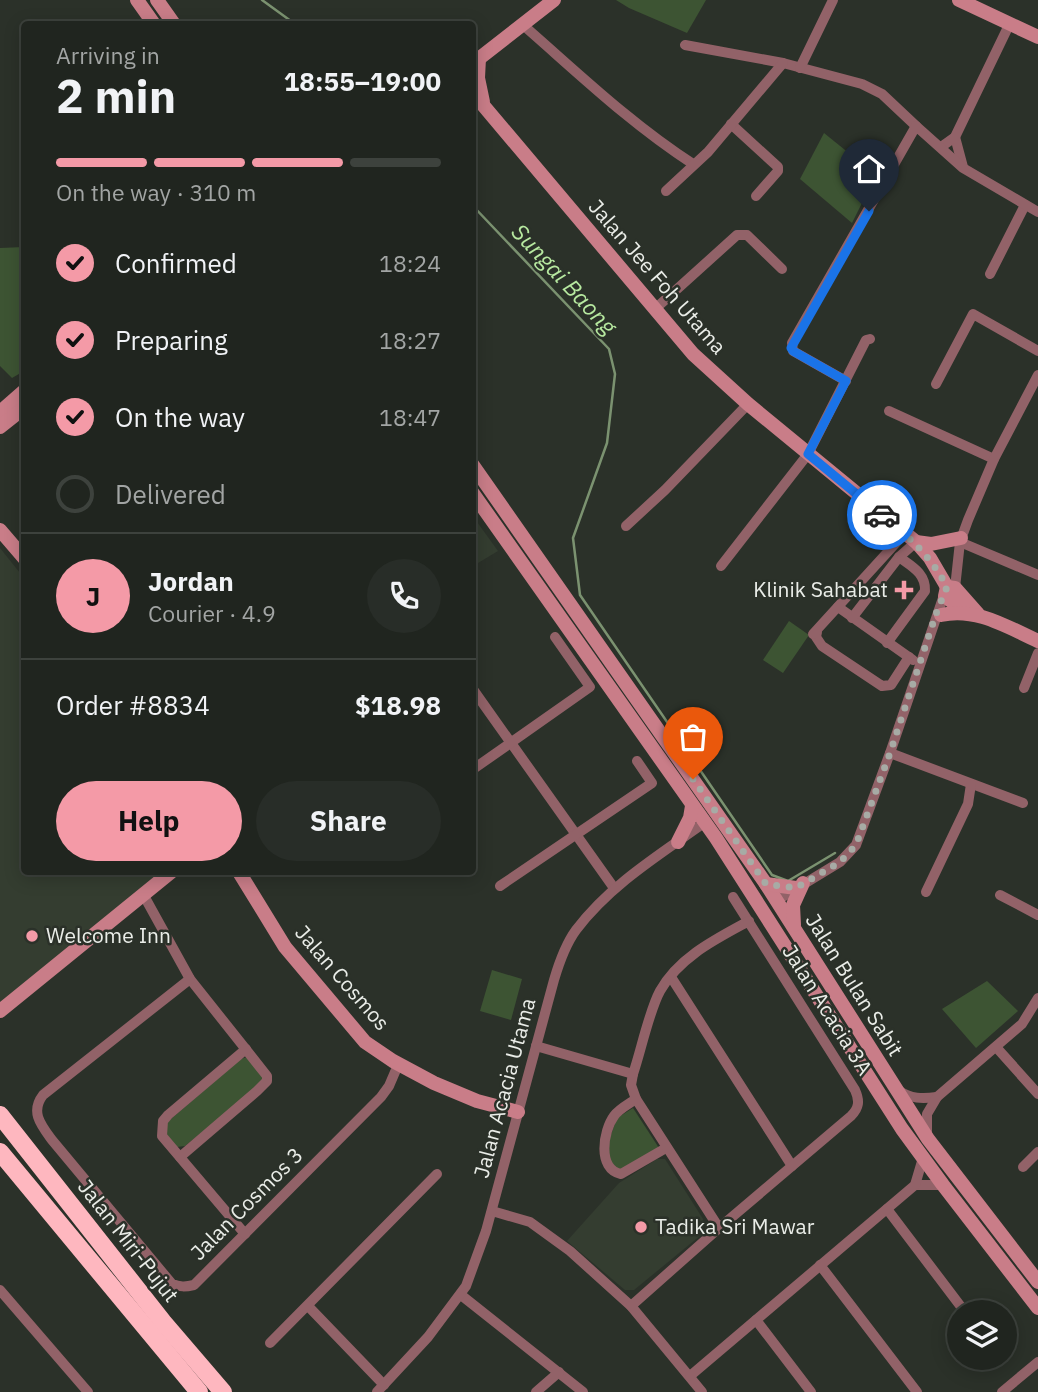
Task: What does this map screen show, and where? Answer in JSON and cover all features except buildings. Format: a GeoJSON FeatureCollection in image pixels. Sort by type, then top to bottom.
{"type":"FeatureCollection","features":[{"type":"Feature","properties":{"kind":"highway","name":"Jalan Miri-Pujut"},"geometry":{"type":"LineString","coordinates":[[0,1115],[163,1322],[223,1392]]}},
{"type":"Feature","properties":{"kind":"highway","name":"Jalan Miri-Pujut"},"geometry":{"type":"LineString","coordinates":[[0,1152],[199,1392]]}},
{"type":"Feature","properties":{"kind":"main road"},"geometry":{"type":"LineString","coordinates":[[137,0],[153,21]]}},
{"type":"Feature","properties":{"kind":"main road"},"geometry":{"type":"LineString","coordinates":[[157,0],[172,21]]}},
{"type":"Feature","properties":{"kind":"main road"},"geometry":{"type":"LineString","coordinates":[[478,99],[476,61],[554,0]]}},
{"type":"Feature","properties":{"kind":"main road"},"geometry":{"type":"LineString","coordinates":[[959,0],[1038,37]]}},
{"type":"Feature","properties":{"kind":"main road","name":"Jalan Jee Foh Utama"},"geometry":{"type":"LineString","coordinates":[[478,99],[693,354],[748,404],[910,538],[930,558],[951,592],[972,614]]}},
{"type":"Feature","properties":{"kind":"main road"},"geometry":{"type":"LineString","coordinates":[[0,406],[21,390]]}},
{"type":"Feature","properties":{"kind":"main road"},"geometry":{"type":"LineString","coordinates":[[0,412],[21,391]]}},
{"type":"Feature","properties":{"kind":"main road"},"geometry":{"type":"LineString","coordinates":[[0,427],[21,410]]}},
{"type":"Feature","properties":{"kind":"main road","name":"Jalan Bulan Sabit"},"geometry":{"type":"LineString","coordinates":[[476,470],[766,884],[928,1139],[1038,1282]]}},
{"type":"Feature","properties":{"kind":"main road","name":"Jalan Bulan Sabit"},"geometry":{"type":"LineString","coordinates":[[476,498],[716,838],[902,1129],[1038,1308]]}},
{"type":"Feature","properties":{"kind":"main road"},"geometry":{"type":"LineString","coordinates":[[0,530],[21,554]]}},
{"type":"Feature","properties":{"kind":"main road"},"geometry":{"type":"LineString","coordinates":[[910,538],[931,544],[961,540]]}},
{"type":"Feature","properties":{"kind":"main road"},"geometry":{"type":"LineString","coordinates":[[938,617],[972,614],[1038,641]]}},
{"type":"Feature","properties":{"kind":"main road"},"geometry":{"type":"LineString","coordinates":[[605,652],[615,679],[700,799],[704,823]]}},
{"type":"Feature","properties":{"kind":"main road"},"geometry":{"type":"LineString","coordinates":[[692,806],[681,839],[716,838]]}},
{"type":"Feature","properties":{"kind":"main road"},"geometry":{"type":"LineString","coordinates":[[0,1011],[167,875]]}},
{"type":"Feature","properties":{"kind":"main road","name":"Jalan Cosmos"},"geometry":{"type":"LineString","coordinates":[[241,875],[274,932],[365,1042],[398,1065],[445,1088],[477,1101],[518,1112]]}},
{"type":"Feature","properties":{"kind":"main road"},"geometry":{"type":"LineString","coordinates":[[766,884],[800,886],[793,905],[795,931]]}},
{"type":"Feature","properties":{"kind":"main road"},"geometry":{"type":"LineString","coordinates":[[776,901],[779,922],[897,1112],[902,1129]]}},
{"type":"Feature","properties":{"kind":"street"},"geometry":{"type":"LineString","coordinates":[[800,68],[833,0]]}},
{"type":"Feature","properties":{"kind":"street"},"geometry":{"type":"LineString","coordinates":[[941,147],[955,138],[1010,23]]}},
{"type":"Feature","properties":{"kind":"street"},"geometry":{"type":"LineString","coordinates":[[523,25],[641,128],[693,164]]}},
{"type":"Feature","properties":{"kind":"street"},"geometry":{"type":"LineString","coordinates":[[685,45],[783,63],[862,84],[882,94],[964,168],[1038,212]]}},
{"type":"Feature","properties":{"kind":"street"},"geometry":{"type":"LineString","coordinates":[[666,191],[708,152],[783,63]]}},
{"type":"Feature","properties":{"kind":"street"},"geometry":{"type":"LineString","coordinates":[[731,124],[779,169],[756,196]]}},
{"type":"Feature","properties":{"kind":"street"},"geometry":{"type":"LineString","coordinates":[[846,381],[793,351],[792,343],[916,127]]}},
{"type":"Feature","properties":{"kind":"street"},"geometry":{"type":"LineString","coordinates":[[955,138],[964,168]]}},
{"type":"Feature","properties":{"kind":"street"},"geometry":{"type":"LineString","coordinates":[[990,274],[1025,205]]}},
{"type":"Feature","properties":{"kind":"street"},"geometry":{"type":"LineString","coordinates":[[655,309],[742,233],[782,269]]}},
{"type":"Feature","properties":{"kind":"street"},"geometry":{"type":"LineString","coordinates":[[936,384],[973,314],[1038,351]]}},
{"type":"Feature","properties":{"kind":"street"},"geometry":{"type":"LineString","coordinates":[[721,566],[808,454],[866,340],[870,339]]}},
{"type":"Feature","properties":{"kind":"street"},"geometry":{"type":"LineString","coordinates":[[776,901],[840,862],[856,845],[919,664],[951,592],[953,556],[994,459],[1038,375]]}},
{"type":"Feature","properties":{"kind":"street"},"geometry":{"type":"LineString","coordinates":[[626,526],[665,490],[748,404]]}},
{"type":"Feature","properties":{"kind":"street"},"geometry":{"type":"LineString","coordinates":[[890,411],[994,459]]}},
{"type":"Feature","properties":{"kind":"street"},"geometry":{"type":"LineString","coordinates":[[852,618],[910,538]]}},
{"type":"Feature","properties":{"kind":"street"},"geometry":{"type":"LineString","coordinates":[[909,657],[891,685],[882,686],[822,646],[815,633],[869,573],[910,538]]}},
{"type":"Feature","properties":{"kind":"street"},"geometry":{"type":"LineString","coordinates":[[961,540],[1038,575]]}},
{"type":"Feature","properties":{"kind":"street"},"geometry":{"type":"LineString","coordinates":[[887,643],[925,591],[926,582],[921,574],[899,556]]}},
{"type":"Feature","properties":{"kind":"street"},"geometry":{"type":"LineString","coordinates":[[869,573],[878,582]]}},
{"type":"Feature","properties":{"kind":"street"},"geometry":{"type":"LineString","coordinates":[[838,607],[919,664]]}},
{"type":"Feature","properties":{"kind":"street"},"geometry":{"type":"LineString","coordinates":[[476,767],[590,687],[555,637]]}},
{"type":"Feature","properties":{"kind":"street"},"geometry":{"type":"LineString","coordinates":[[1024,688],[1038,653]]}},
{"type":"Feature","properties":{"kind":"street"},"geometry":{"type":"LineString","coordinates":[[476,693],[614,888]]}},
{"type":"Feature","properties":{"kind":"street"},"geometry":{"type":"LineString","coordinates":[[890,753],[1023,803]]}},
{"type":"Feature","properties":{"kind":"street"},"geometry":{"type":"LineString","coordinates":[[500,886],[652,783],[637,761]]}},
{"type":"Feature","properties":{"kind":"street"},"geometry":{"type":"LineString","coordinates":[[926,892],[968,804],[971,784]]}},
{"type":"Feature","properties":{"kind":"street","name":"Jalan Acacia Utama"},"geometry":{"type":"LineString","coordinates":[[381,1389],[461,1295],[492,1212],[561,957],[575,931],[614,888],[704,823]]}},
{"type":"Feature","properties":{"kind":"street"},"geometry":{"type":"LineString","coordinates":[[143,894],[190,979],[265,1070],[267,1081],[180,1157]]}},
{"type":"Feature","properties":{"kind":"street"},"geometry":{"type":"LineString","coordinates":[[1000,895],[1038,915]]}},
{"type":"Feature","properties":{"kind":"street","name":"Jalan Acacia 3A"},"geometry":{"type":"LineString","coordinates":[[631,1306],[851,1116],[858,1106],[857,1095],[733,897]]}},
{"type":"Feature","properties":{"kind":"street"},"geometry":{"type":"LineString","coordinates":[[719,1228],[666,1148],[636,1099],[631,1085],[660,992],[671,976],[707,945],[748,921]]}},
{"type":"Feature","properties":{"kind":"street"},"geometry":{"type":"LineString","coordinates":[[671,976],[792,1166]]}},
{"type":"Feature","properties":{"kind":"street","name":"Jalan Cosmos 3"},"geometry":{"type":"LineString","coordinates":[[190,979],[43,1095],[36,1105],[37,1114],[52,1140],[172,1284],[183,1287],[194,1285],[381,1097],[398,1065]]}},
{"type":"Feature","properties":{"kind":"street"},"geometry":{"type":"LineString","coordinates":[[928,1139],[927,1114],[937,1097],[1022,1024],[1038,998]]}},
{"type":"Feature","properties":{"kind":"street"},"geometry":{"type":"LineString","coordinates":[[536,1046],[633,1074]]}},
{"type":"Feature","properties":{"kind":"street"},"geometry":{"type":"LineString","coordinates":[[996,1047],[1038,1094]]}},
{"type":"Feature","properties":{"kind":"street"},"geometry":{"type":"LineString","coordinates":[[244,1234],[162,1136],[163,1121],[246,1049]]}},
{"type":"Feature","properties":{"kind":"street"},"geometry":{"type":"LineString","coordinates":[[893,1086],[909,1097],[937,1097]]}},
{"type":"Feature","properties":{"kind":"street"},"geometry":{"type":"LineString","coordinates":[[636,1099],[612,1119],[604,1145],[608,1163],[616,1173],[621,1174],[666,1148]]}},
{"type":"Feature","properties":{"kind":"street"},"geometry":{"type":"LineString","coordinates":[[1023,1167],[1038,1152]]}},
{"type":"Feature","properties":{"kind":"street"},"geometry":{"type":"LineString","coordinates":[[690,1376],[915,1185],[923,1158]]}},
{"type":"Feature","properties":{"kind":"street"},"geometry":{"type":"LineString","coordinates":[[270,1342],[437,1174]]}},
{"type":"Feature","properties":{"kind":"street"},"geometry":{"type":"LineString","coordinates":[[915,1185],[943,1185]]}},
{"type":"Feature","properties":{"kind":"street"},"geometry":{"type":"LineString","coordinates":[[887,1209],[956,1300]]}},
{"type":"Feature","properties":{"kind":"street"},"geometry":{"type":"LineString","coordinates":[[492,1212],[539,1227],[631,1306],[702,1392]]}},
{"type":"Feature","properties":{"kind":"street"},"geometry":{"type":"LineString","coordinates":[[820,1265],[917,1392]]}},
{"type":"Feature","properties":{"kind":"street"},"geometry":{"type":"LineString","coordinates":[[0,1290],[88,1392]]}},
{"type":"Feature","properties":{"kind":"street"},"geometry":{"type":"LineString","coordinates":[[461,1295],[583,1392]]}},
{"type":"Feature","properties":{"kind":"street"},"geometry":{"type":"LineString","coordinates":[[307,1306],[381,1389]]}},
{"type":"Feature","properties":{"kind":"street"},"geometry":{"type":"LineString","coordinates":[[755,1321],[811,1392]]}},
{"type":"Feature","properties":{"kind":"street"},"geometry":{"type":"LineString","coordinates":[[1002,1392],[1038,1363]]}},
{"type":"Feature","properties":{"kind":"street"},"geometry":{"type":"LineString","coordinates":[[536,1392],[559,1372]]}},
{"type":"Feature","properties":{"kind":"shaded area"},"geometry":{"type":"Polygon","coordinates":[[[476,521],[498,551],[476,564],[476,521]]]}},
{"type":"Feature","properties":{"kind":"shaded area"},"geometry":{"type":"Polygon","coordinates":[[[0,548],[21,574],[21,875],[157,875],[0,1004],[0,548]]]}},
{"type":"Feature","properties":{"kind":"shaded area","name":"Tadika Sri Mawar"},"geometry":{"type":"Polygon","coordinates":[[[657,1159],[665,1159],[703,1219],[701,1235],[634,1290],[625,1290],[567,1241],[619,1183],[657,1159]]]}},
{"type":"Feature","properties":{"kind":"green space"},"geometry":{"type":"Polygon","coordinates":[[[616,0],[706,0],[687,33],[616,0]]]}},
{"type":"Feature","properties":{"kind":"green space"},"geometry":{"type":"Polygon","coordinates":[[[824,133],[876,175],[852,223],[800,179],[824,133]]]}},
{"type":"Feature","properties":{"kind":"green space"},"geometry":{"type":"Polygon","coordinates":[[[21,247],[21,373],[12,378],[0,366],[0,248],[21,247]]]}},
{"type":"Feature","properties":{"kind":"green space"},"geometry":{"type":"Polygon","coordinates":[[[789,621],[809,635],[783,673],[763,660],[789,621]]]}},
{"type":"Feature","properties":{"kind":"green space"},"geometry":{"type":"Polygon","coordinates":[[[492,970],[522,979],[511,1020],[480,1011],[492,970]]]}},
{"type":"Feature","properties":{"kind":"green space"},"geometry":{"type":"Polygon","coordinates":[[[987,981],[1018,1011],[976,1048],[942,1009],[987,981]]]}},
{"type":"Feature","properties":{"kind":"green space"},"geometry":{"type":"Polygon","coordinates":[[[247,1057],[264,1075],[262,1084],[185,1146],[177,1147],[165,1133],[165,1124],[241,1059],[247,1057]]]}},
{"type":"Feature","properties":{"kind":"green space"},"geometry":{"type":"Polygon","coordinates":[[[633,1108],[659,1148],[618,1171],[608,1158],[607,1146],[617,1118],[633,1108]]]}},
{"type":"Feature","properties":{"kind":"waterway","name":"Sungai Baong"},"geometry":{"type":"LineString","coordinates":[[262,0],[291,21]]}},
{"type":"Feature","properties":{"kind":"waterway","name":"Sungai Baong"},"geometry":{"type":"LineString","coordinates":[[476,209],[609,349],[615,374],[607,443],[573,538],[580,595],[772,875],[788,881],[835,853]]}},
{"type":"Feature","properties":{"kind":"way so far"},"geometry":{"type":"LineString","coordinates":[[693,779],[766,884],[796,888],[840,862],[856,845],[947,587],[940,572],[916,542],[882,515]]}},
{"type":"Feature","properties":{"kind":"place","name":"Klinik Sahabat"},"geometry":{"type":"Point","coordinates":[904,590]}},
{"type":"Feature","properties":{"kind":"place","name":"Welcome Inn"},"geometry":{"type":"Point","coordinates":[32,936]}},
{"type":"Feature","properties":{"kind":"place","name":"Tadika Sri Mawar"},"geometry":{"type":"Point","coordinates":[641,1227]}},
{"type":"Feature","properties":{"kind":"route"},"geometry":{"type":"LineString","coordinates":[[869,211],[791,348],[846,381],[808,454],[882,515]]}}]}
